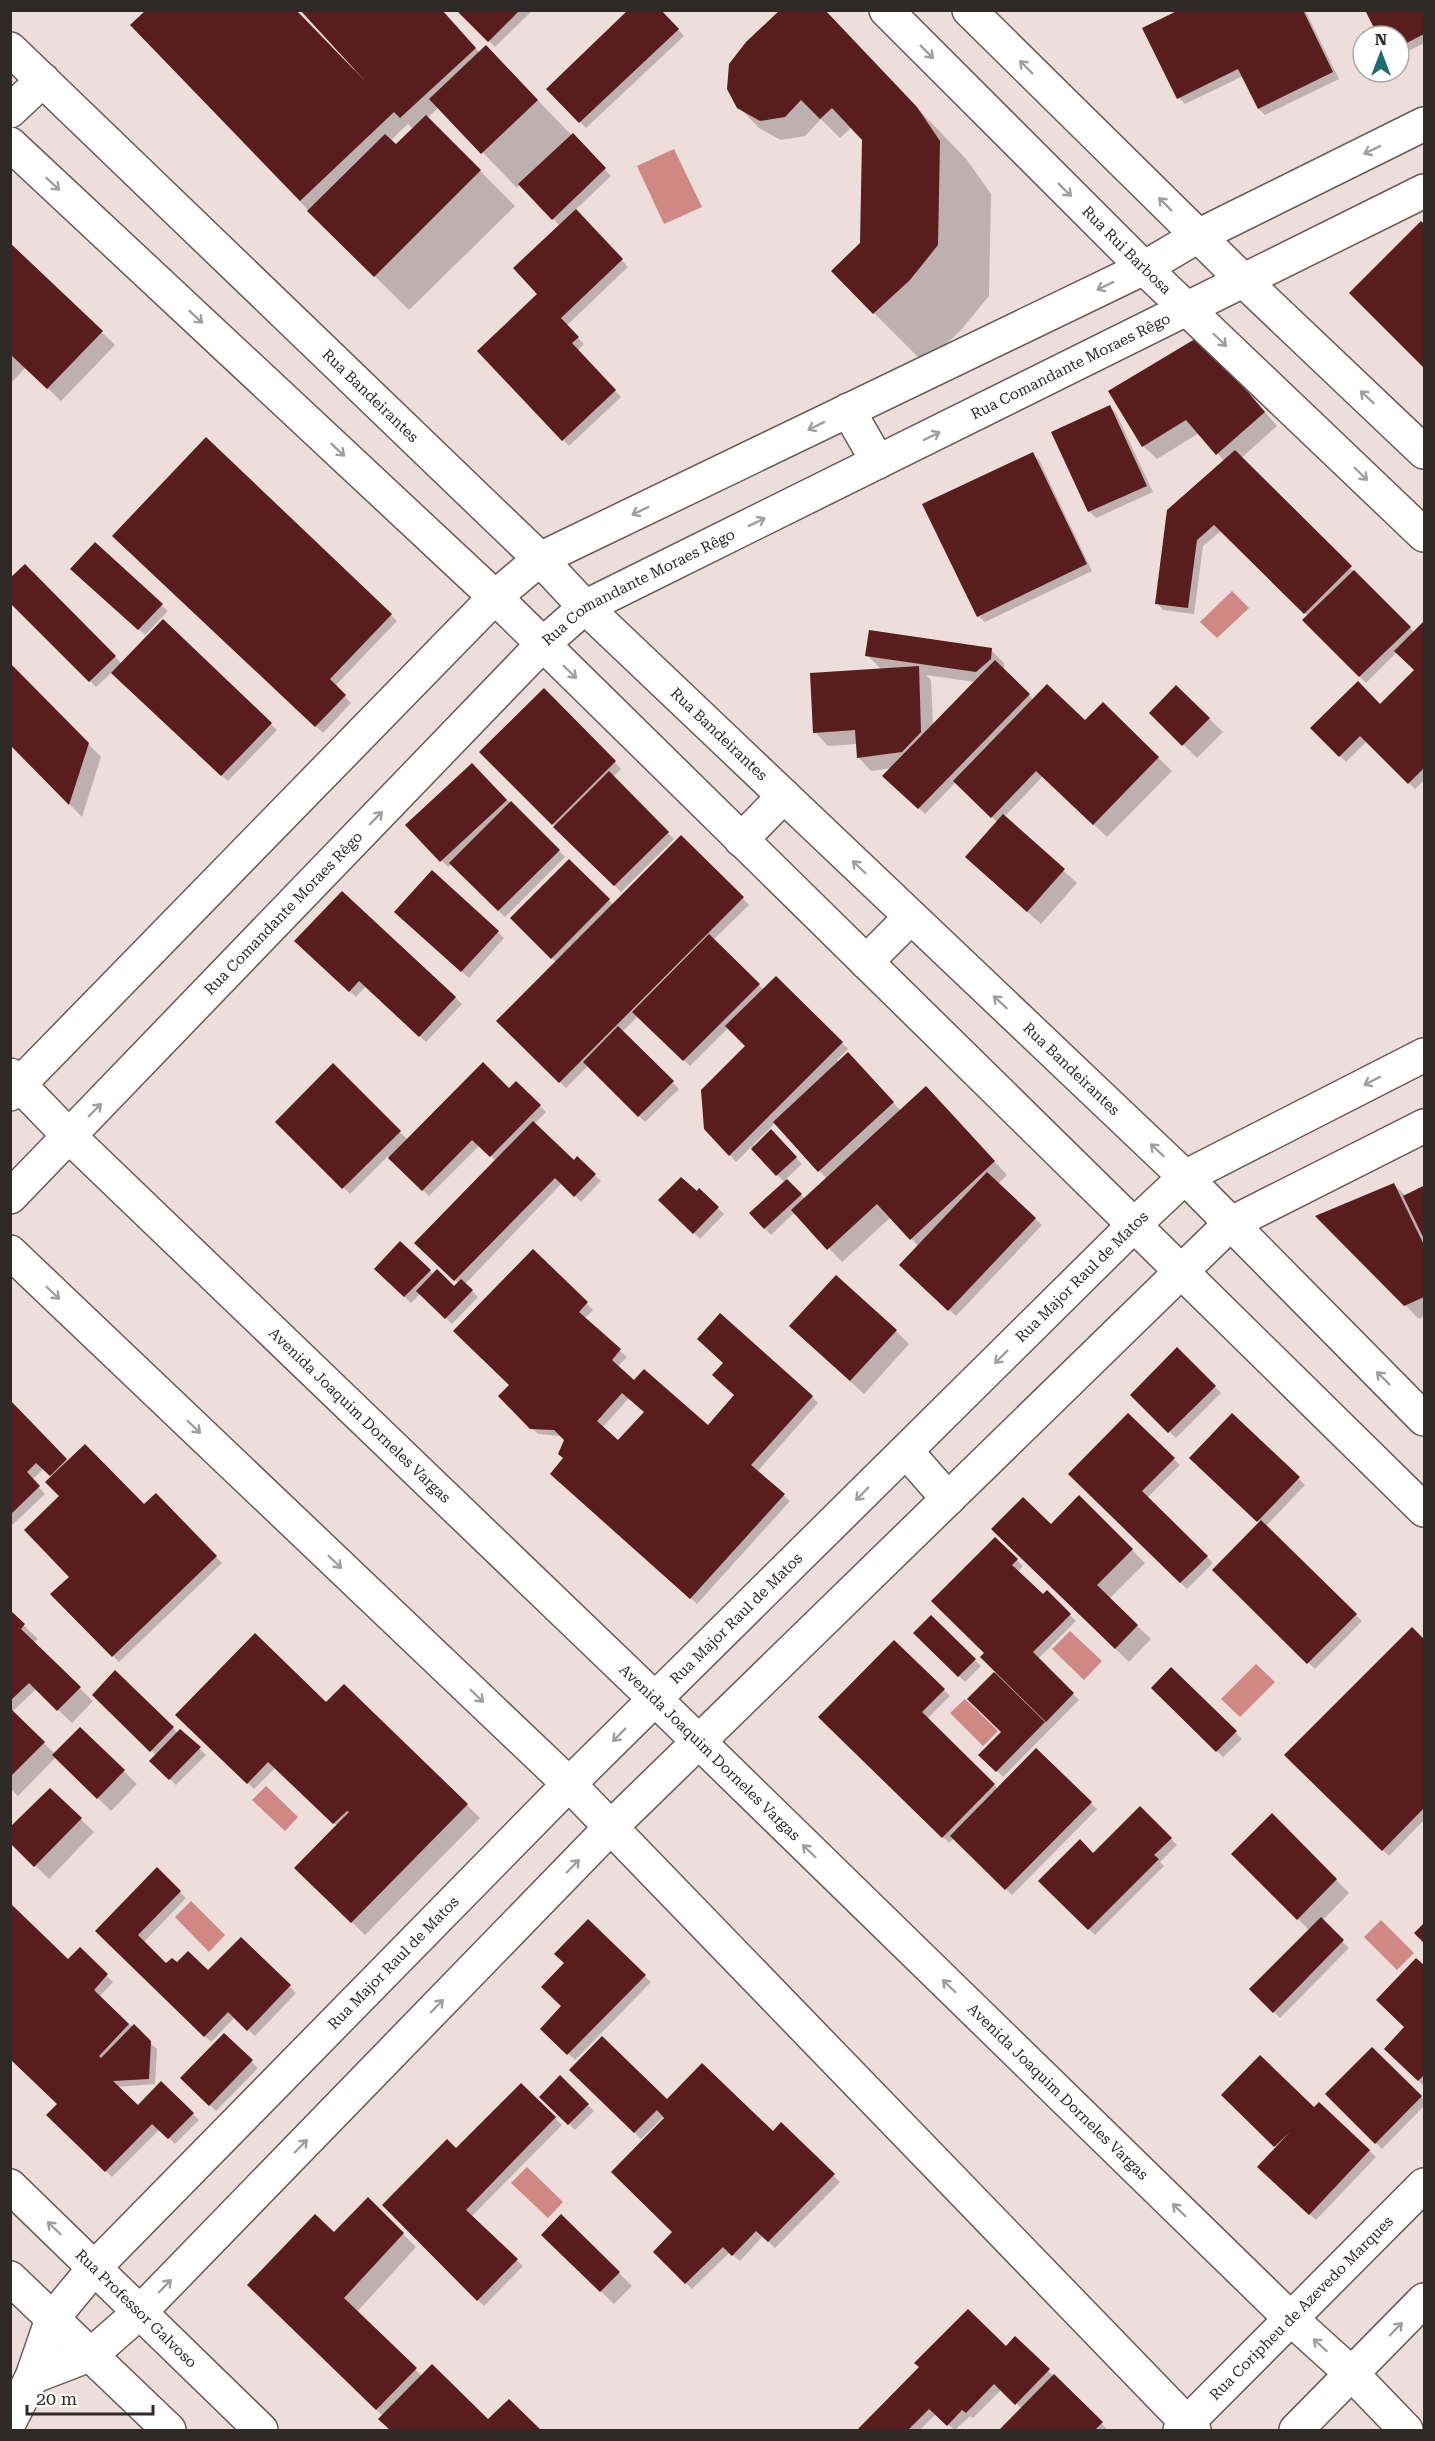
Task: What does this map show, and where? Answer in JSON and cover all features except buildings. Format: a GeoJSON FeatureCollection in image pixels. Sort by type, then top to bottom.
{"type":"FeatureCollection","features":[{"type":"Feature","properties":{"kind":"street","name":"Rua Rui Barbosa"},"geometry":{"type":"LineString","coordinates":[[886,10],[1143,268],[1425,535]]}},
{"type":"Feature","properties":{"kind":"street"},"geometry":{"type":"LineString","coordinates":[[969,10],[1198,237],[1425,452]]}},
{"type":"Feature","properties":{"kind":"street","name":"Rua Bandeirantes"},"geometry":{"type":"LineString","coordinates":[[10,49],[540,559],[585,607],[1185,1177],[1425,1419]]}},
{"type":"Feature","properties":{"kind":"street"},"geometry":{"type":"LineString","coordinates":[[10,111],[43,80]]}},
{"type":"Feature","properties":{"kind":"street"},"geometry":{"type":"LineString","coordinates":[[13,1085],[495,597],[540,559],[1143,268],[1198,237],[1425,124]]}},
{"type":"Feature","properties":{"kind":"street"},"geometry":{"type":"LineString","coordinates":[[10,144],[495,597],[1425,1510]]}},
{"type":"Feature","properties":{"kind":"street","name":"Rua Comandante Moraes Rêgo"},"geometry":{"type":"LineString","coordinates":[[10,1197],[542,645],[585,607],[1425,191]]}},
{"type":"Feature","properties":{"kind":"street"},"geometry":{"type":"LineString","coordinates":[[848,410],[878,462]]}},
{"type":"Feature","properties":{"kind":"street"},"geometry":{"type":"LineString","coordinates":[[741,840],[784,796]]}},
{"type":"Feature","properties":{"kind":"street"},"geometry":{"type":"LineString","coordinates":[[866,962],[911,917]]}},
{"type":"Feature","properties":{"kind":"street","name":"Rua Major Raul de Matos"},"geometry":{"type":"LineString","coordinates":[[10,2421],[32,2377],[52,2319],[95,2267],[569,1784],[1134,1225],[1185,1177],[1425,1055]]}},
{"type":"Feature","properties":{"kind":"street","name":"Avenida Joaquim Dorneles Vargas"},"geometry":{"type":"LineString","coordinates":[[13,1085],[69,1136],[655,1700],[1290,2318],[1352,2374],[1406,2430]]}},
{"type":"Feature","properties":{"kind":"street"},"geometry":{"type":"LineString","coordinates":[[32,2377],[92,2354],[140,2312],[611,1827],[699,1744],[1230,1224],[1425,1126]]}},
{"type":"Feature","properties":{"kind":"street"},"geometry":{"type":"LineString","coordinates":[[10,1252],[569,1784],[1187,2428]]}},
{"type":"Feature","properties":{"kind":"street"},"geometry":{"type":"LineString","coordinates":[[906,1451],[948,1499]]}},
{"type":"Feature","properties":{"kind":"street","name":"Rua Coripheu de Azevedo Marques"},"geometry":{"type":"LineString","coordinates":[[1187,2428],[1290,2318],[1425,2185]]}},
{"type":"Feature","properties":{"kind":"street","name":"Rua Professor Galvoso"},"geometry":{"type":"LineString","coordinates":[[10,2186],[261,2430]]}},
{"type":"Feature","properties":{"kind":"street"},"geometry":{"type":"LineString","coordinates":[[10,2278],[169,2430]]}},
{"type":"Feature","properties":{"kind":"street"},"geometry":{"type":"LineString","coordinates":[[1296,2430],[1425,2300]]}},
{"type":"Feature","properties":{"kind":"shaded area"},"geometry":{"type":"Polygon","coordinates":[[[674,149],[702,207],[664,224],[637,166],[674,149]]]}},
{"type":"Feature","properties":{"kind":"shaded area"},"geometry":{"type":"Polygon","coordinates":[[[1232,591],[1249,608],[1217,638],[1200,622],[1232,591]]]}},
{"type":"Feature","properties":{"kind":"shaded area"},"geometry":{"type":"Polygon","coordinates":[[[1070,1631],[1102,1661],[1084,1680],[1052,1649],[1070,1631]]]}},
{"type":"Feature","properties":{"kind":"shaded area"},"geometry":{"type":"Polygon","coordinates":[[[1256,1664],[1275,1682],[1240,1717],[1221,1699],[1256,1664]]]}},
{"type":"Feature","properties":{"kind":"shaded area"},"geometry":{"type":"Polygon","coordinates":[[[965,1699],[998,1731],[983,1746],[950,1713],[965,1699]]]}},
{"type":"Feature","properties":{"kind":"shaded area"},"geometry":{"type":"Polygon","coordinates":[[[266,1786],[298,1817],[285,1831],[252,1800],[266,1786]]]}},
{"type":"Feature","properties":{"kind":"shaded area"},"geometry":{"type":"Polygon","coordinates":[[[191,1901],[225,1935],[209,1952],[175,1917],[191,1901]]]}},
{"type":"Feature","properties":{"kind":"shaded area"},"geometry":{"type":"Polygon","coordinates":[[[1381,1920],[1414,1953],[1397,1970],[1364,1937],[1381,1920]]]}},
{"type":"Feature","properties":{"kind":"shaded area"},"geometry":{"type":"Polygon","coordinates":[[[527,2167],[563,2202],[548,2218],[511,2183],[527,2167]]]}}]}
